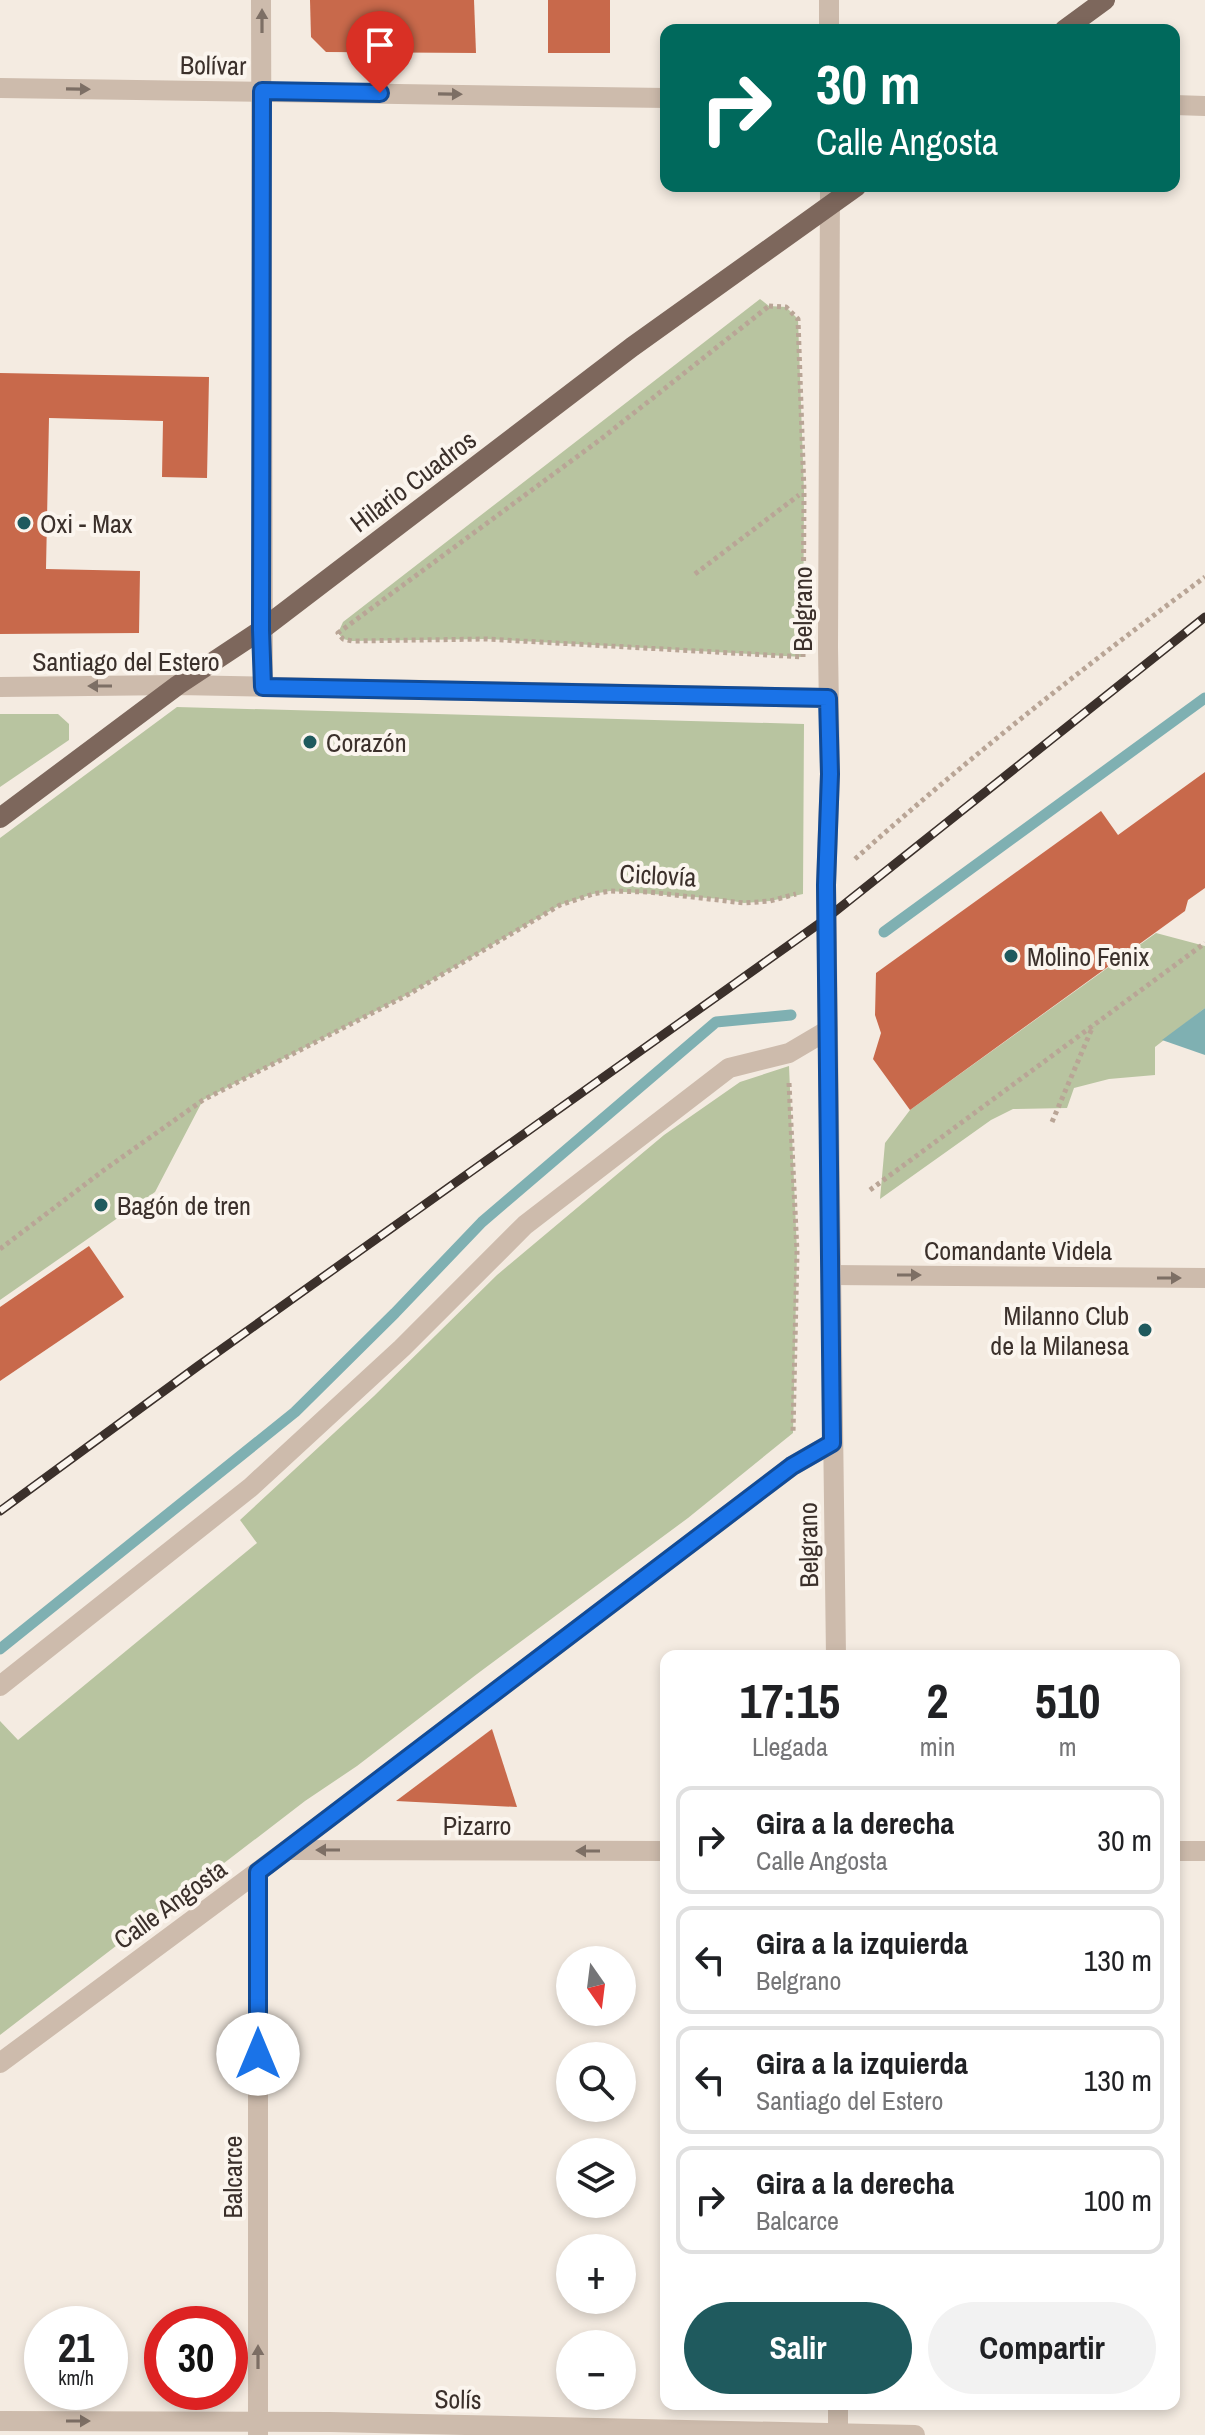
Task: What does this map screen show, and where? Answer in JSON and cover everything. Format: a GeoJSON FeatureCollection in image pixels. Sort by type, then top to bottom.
{"type":"FeatureCollection","features":[{"type":"Feature","properties":{"kind":"main road"},"geometry":{"type":"LineString","coordinates":[[1072,24],[1105,0]]}},
{"type":"Feature","properties":{"kind":"main road","name":"Hilario Cuadros"},"geometry":{"type":"LineString","coordinates":[[0,818],[178,685],[261,630],[830,196]]}},
{"type":"Feature","properties":{"kind":"street"},"geometry":{"type":"LineString","coordinates":[[261,0],[263,687]]}},
{"type":"Feature","properties":{"kind":"street"},"geometry":{"type":"LineString","coordinates":[[829,0],[829,24]]}},
{"type":"Feature","properties":{"kind":"street","name":"Bolívar"},"geometry":{"type":"LineString","coordinates":[[0,88],[660,98]]}},
{"type":"Feature","properties":{"kind":"street"},"geometry":{"type":"LineString","coordinates":[[1180,105],[1205,106]]}},
{"type":"Feature","properties":{"kind":"street","name":"Belgrano"},"geometry":{"type":"LineString","coordinates":[[830,196],[830,774],[826,885],[836,1650]]}},
{"type":"Feature","properties":{"kind":"street","name":"Santiago del Estero"},"geometry":{"type":"LineString","coordinates":[[0,687],[178,685],[828,698]]}},
{"type":"Feature","properties":{"kind":"street"},"geometry":{"type":"LineString","coordinates":[[0,1686],[251,1487],[402,1348],[525,1225],[729,1068],[789,1053],[828,1030]]}},
{"type":"Feature","properties":{"kind":"street","name":"Comandante Videla"},"geometry":{"type":"LineString","coordinates":[[831,1275],[1205,1278]]}},
{"type":"Feature","properties":{"kind":"street","name":"Calle Angosta"},"geometry":{"type":"LineString","coordinates":[[0,2063],[258,1872],[792,1466],[832,1443]]}},
{"type":"Feature","properties":{"kind":"street","name":"Pizarro"},"geometry":{"type":"LineString","coordinates":[[287,1850],[660,1851]]}},
{"type":"Feature","properties":{"kind":"street"},"geometry":{"type":"LineString","coordinates":[[1180,1851],[1205,1851]]}},
{"type":"Feature","properties":{"kind":"street","name":"Balcarce"},"geometry":{"type":"LineString","coordinates":[[258,1872],[258,2428]]}},
{"type":"Feature","properties":{"kind":"street"},"geometry":{"type":"LineString","coordinates":[[838,2410],[838,2434]]}},
{"type":"Feature","properties":{"kind":"street","name":"Solís"},"geometry":{"type":"LineString","coordinates":[[0,2421],[258,2428],[915,2435]]}},
{"type":"Feature","properties":{"kind":"path"},"geometry":{"type":"LineString","coordinates":[[769,306],[786,307],[798,319],[804,492],[803,657],[486,639],[352,641],[343,639],[338,633],[601,439],[769,306]]}},
{"type":"Feature","properties":{"kind":"path"},"geometry":{"type":"LineString","coordinates":[[695,574],[804,492]]}},
{"type":"Feature","properties":{"kind":"path","name":"Ciclovía"},"geometry":{"type":"LineString","coordinates":[[0,1249],[203,1100],[409,994],[560,905],[610,891],[649,892],[744,903],[770,901],[826,885],[941,783],[1119,640],[1205,577]]}},
{"type":"Feature","properties":{"kind":"path"},"geometry":{"type":"LineString","coordinates":[[870,1190],[1205,943]]}},
{"type":"Feature","properties":{"kind":"path"},"geometry":{"type":"LineString","coordinates":[[1052,1122],[1093,1025]]}},
{"type":"Feature","properties":{"kind":"path"},"geometry":{"type":"LineString","coordinates":[[789,1053],[797,1252],[792,1466]]}},
{"type":"Feature","properties":{"kind":"green space"},"geometry":{"type":"Polygon","coordinates":[[[760,299],[769,306],[786,307],[798,319],[804,492],[803,657],[486,639],[352,641],[343,639],[338,633],[343,622],[760,299]]]}},
{"type":"Feature","properties":{"kind":"green space"},"geometry":{"type":"Polygon","coordinates":[[[177,707],[804,724],[803,894],[744,903],[610,891],[560,905],[409,994],[203,1100],[155,1192],[0,1300],[0,838],[177,707]]]}},
{"type":"Feature","properties":{"kind":"green space"},"geometry":{"type":"Polygon","coordinates":[[[0,714],[58,714],[69,724],[69,740],[0,787],[0,714]]]}},
{"type":"Feature","properties":{"kind":"green space"},"geometry":{"type":"Polygon","coordinates":[[[1156,933],[1205,946],[1205,1008],[1155,1047],[1155,1075],[1109,1079],[1074,1088],[1067,1108],[1013,1109],[991,1120],[880,1199],[885,1143],[910,1110],[1156,933]]]}},
{"type":"Feature","properties":{"kind":"green space"},"geometry":{"type":"Polygon","coordinates":[[[789,1066],[797,1252],[793,1433],[688,1518],[357,1766],[305,1801],[0,2035],[0,1721],[18,1740],[257,1543],[240,1520],[374,1396],[497,1275],[664,1135],[740,1082],[789,1066]]]}},
{"type":"Feature","properties":{"kind":"water"},"geometry":{"type":"Polygon","coordinates":[[[1205,1008],[1205,1055],[1162,1040],[1205,1008]]]}},
{"type":"Feature","properties":{"kind":"building"},"geometry":{"type":"Polygon","coordinates":[[[310,0],[474,0],[476,53],[326,52],[311,37],[310,0]]]}},
{"type":"Feature","properties":{"kind":"building"},"geometry":{"type":"Polygon","coordinates":[[[548,0],[610,0],[610,53],[548,53],[548,0]]]}},
{"type":"Feature","properties":{"kind":"building","name":"Oxi - Max"},"geometry":{"type":"Polygon","coordinates":[[[0,373],[209,377],[207,478],[162,477],[163,421],[49,418],[46,569],[140,571],[139,633],[0,634],[0,373]]]}},
{"type":"Feature","properties":{"kind":"building","name":"Molino Fenix"},"geometry":{"type":"Polygon","coordinates":[[[1205,772],[1205,888],[1188,900],[1185,911],[910,1110],[873,1059],[881,1033],[875,1015],[876,973],[1101,811],[1118,835],[1205,772]]]}},
{"type":"Feature","properties":{"kind":"building"},"geometry":{"type":"Polygon","coordinates":[[[89,1246],[124,1297],[0,1381],[0,1307],[89,1246]]]}},
{"type":"Feature","properties":{"kind":"building"},"geometry":{"type":"Polygon","coordinates":[[[492,1729],[517,1807],[396,1801],[492,1729]]]}},
{"type":"Feature","properties":{"kind":"waterway"},"geometry":{"type":"LineString","coordinates":[[884,932],[1205,698]]}},
{"type":"Feature","properties":{"kind":"waterway"},"geometry":{"type":"LineString","coordinates":[[0,1649],[295,1412],[482,1222],[716,1022],[791,1015]]}},
{"type":"Feature","properties":{"kind":"railway"},"geometry":{"type":"LineString","coordinates":[[0,1511],[198,1366],[827,918],[1205,617]]}},
{"type":"Feature","properties":{"kind":"place","name":"Oxi - Max"},"geometry":{"type":"Point","coordinates":[24,523]}},
{"type":"Feature","properties":{"kind":"place","name":"Corazón"},"geometry":{"type":"Point","coordinates":[310,742]}},
{"type":"Feature","properties":{"kind":"place","name":"Molino Fenix"},"geometry":{"type":"Point","coordinates":[1011,956]}},
{"type":"Feature","properties":{"kind":"place","name":"Bagón de tren"},"geometry":{"type":"Point","coordinates":[101,1205]}},
{"type":"Feature","properties":{"kind":"place","name":"Milanno Club de la Milanesa"},"geometry":{"type":"Point","coordinates":[1145,1330]}},
{"type":"Feature","properties":{"kind":"route"},"geometry":{"type":"LineString","coordinates":[[258,2054],[258,1872],[792,1466],[832,1443],[826,885],[830,774],[828,698],[263,687],[262,91],[380,93]]}}]}
